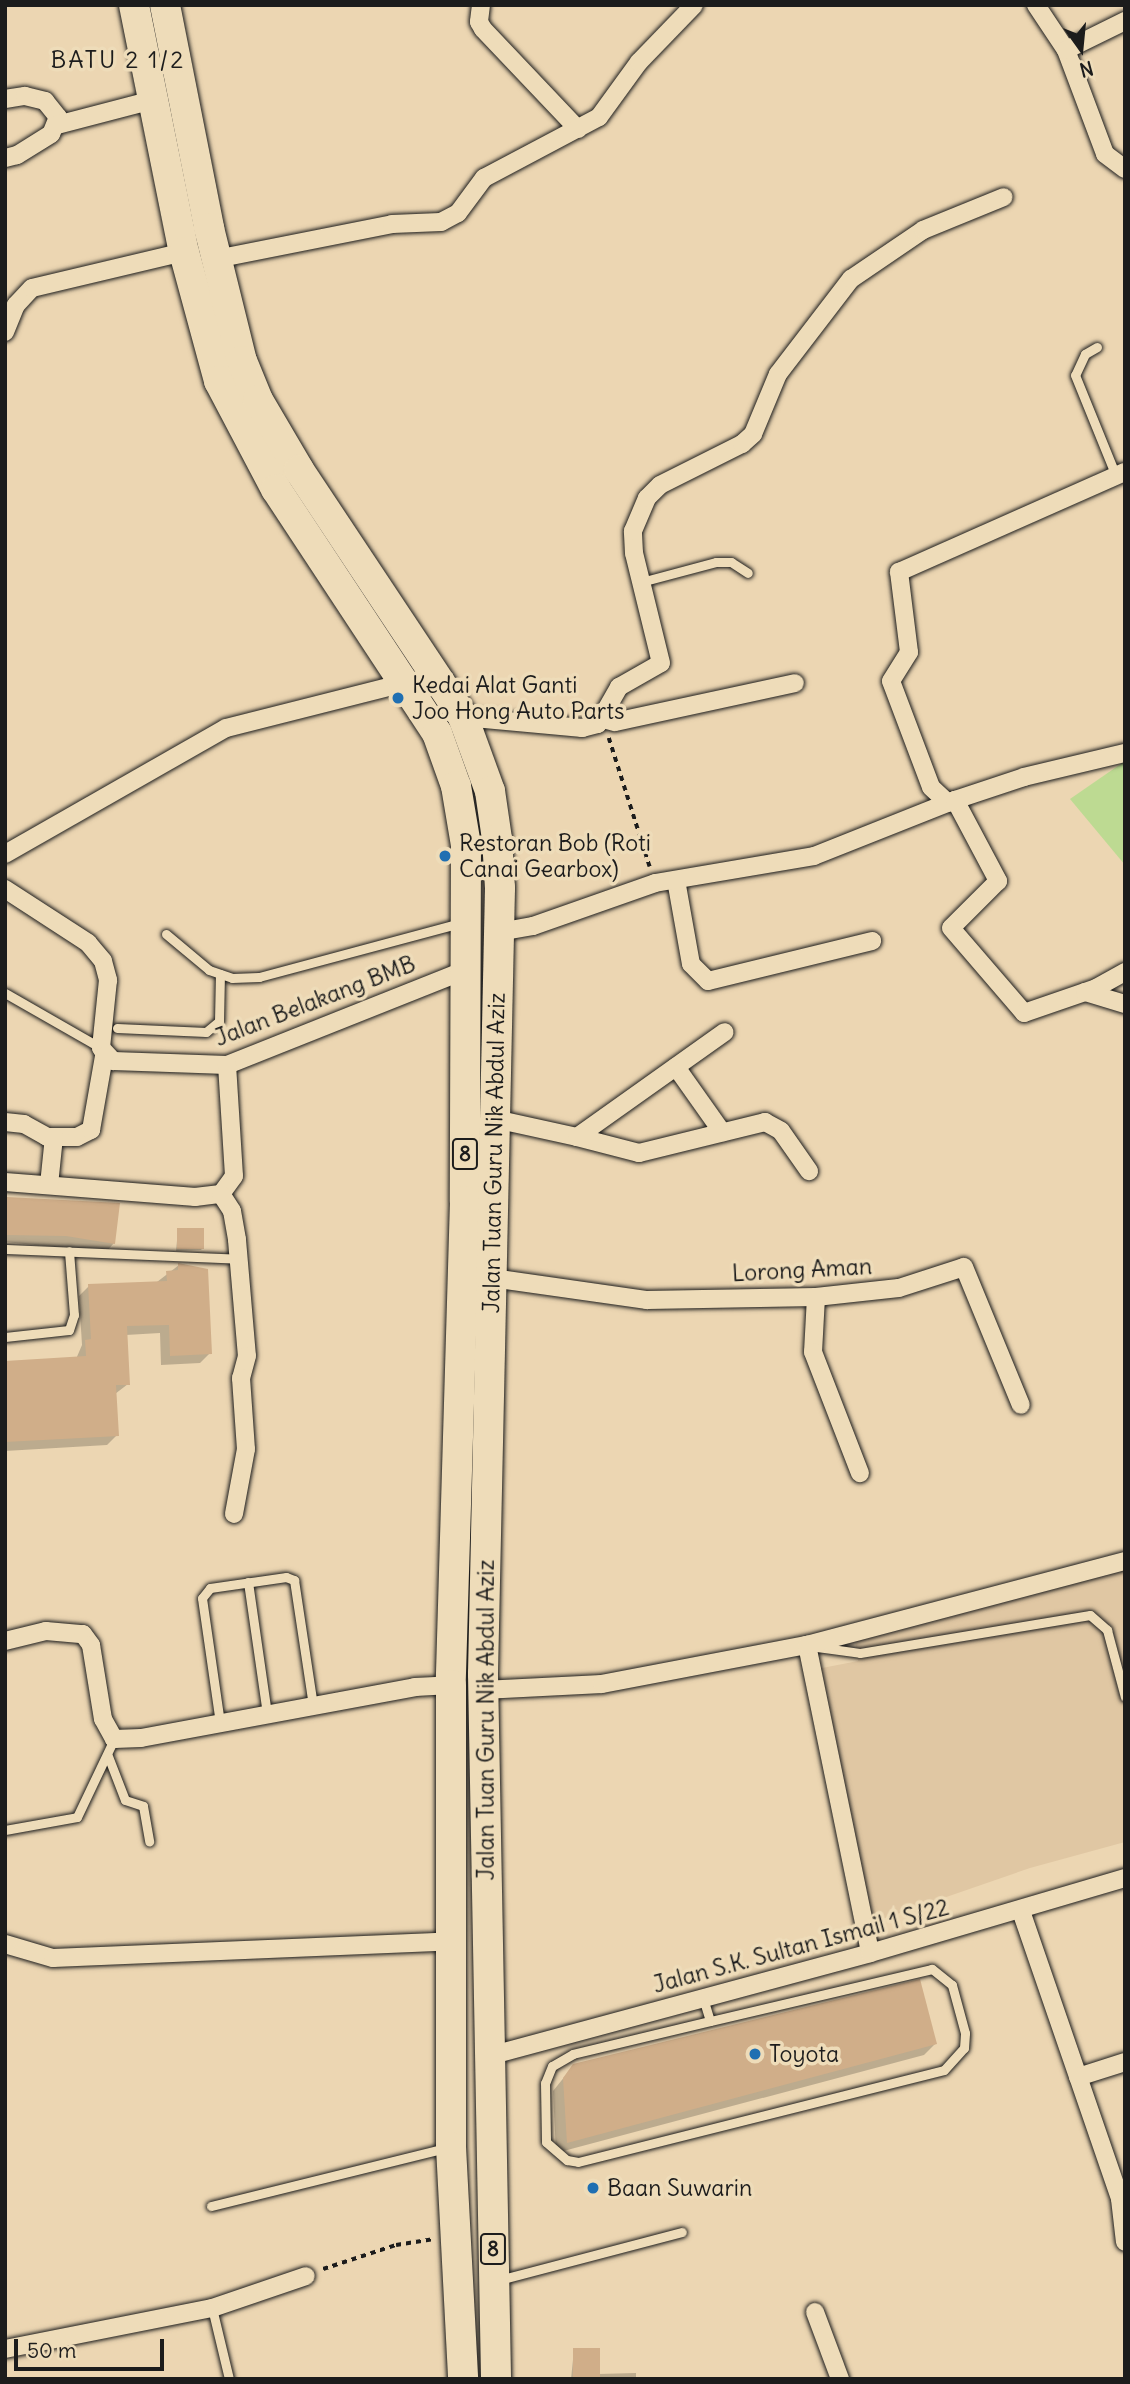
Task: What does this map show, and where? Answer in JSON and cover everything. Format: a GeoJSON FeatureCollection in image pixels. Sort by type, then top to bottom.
{"type":"FeatureCollection","features":[{"type":"Feature","properties":{"kind":"main road","name":"Jalan Tuan Guru Nik Abdul Aziz"},"geometry":{"type":"LineString","coordinates":[[134,5],[184,252],[205,338],[233,414],[276,489],[437,733],[456,786],[466,845],[468,969],[455,1447],[452,1685],[454,1941],[451,2137],[463,2379]]}},
{"type":"Feature","properties":{"kind":"main road","name":"Jalan Tuan Guru Nik Abdul Aziz"},"geometry":{"type":"LineString","coordinates":[[165,5],[228,315],[258,400],[299,470],[463,717],[490,791],[500,888],[483,1690],[490,2119],[499,2376]]}},
{"type":"Feature","properties":{"kind":"main road"},"geometry":{"type":"LineString","coordinates":[[455,1447],[475,1434],[488,1444]]}},
{"type":"Feature","properties":{"kind":"main road"},"geometry":{"type":"LineString","coordinates":[[451,2137],[490,2119]]}},
{"type":"Feature","properties":{"kind":"street"},"geometry":{"type":"LineString","coordinates":[[481,5],[479,22],[483,29],[578,130]]}},
{"type":"Feature","properties":{"kind":"street"},"geometry":{"type":"LineString","coordinates":[[216,260],[392,224],[441,222],[457,212],[484,178],[599,117],[639,62],[694,5]]}},
{"type":"Feature","properties":{"kind":"street"},"geometry":{"type":"LineString","coordinates":[[1036,5],[1066,50],[1105,154],[1125,169]]}},
{"type":"Feature","properties":{"kind":"street"},"geometry":{"type":"LineString","coordinates":[[1066,50],[1125,21]]}},
{"type":"Feature","properties":{"kind":"street"},"geometry":{"type":"LineString","coordinates":[[5,99],[25,96],[45,101],[53,106],[57,125]]}},
{"type":"Feature","properties":{"kind":"street"},"geometry":{"type":"LineString","coordinates":[[5,158],[30,149],[57,125],[153,100]]}},
{"type":"Feature","properties":{"kind":"street"},"geometry":{"type":"LineString","coordinates":[[603,719],[619,687],[661,663],[641,582],[633,531],[647,498],[660,485],[742,444],[753,434],[778,374],[851,279],[923,230],[1004,197]]}},
{"type":"Feature","properties":{"kind":"street"},"geometry":{"type":"LineString","coordinates":[[5,332],[16,305],[32,288],[184,252]]}},
{"type":"Feature","properties":{"kind":"street"},"geometry":{"type":"LineString","coordinates":[[1120,474],[899,572],[909,652],[891,681],[931,787],[952,802],[998,881],[951,928],[1024,1013],[1085,992],[1125,972]]}},
{"type":"Feature","properties":{"kind":"street"},"geometry":{"type":"LineString","coordinates":[[5,854],[226,728],[404,683]]}},
{"type":"Feature","properties":{"kind":"street"},"geometry":{"type":"LineString","coordinates":[[463,717],[582,728],[603,719],[615,722],[795,683]]}},
{"type":"Feature","properties":{"kind":"street"},"geometry":{"type":"LineString","coordinates":[[499,932],[533,926],[655,883],[814,856],[952,802],[1125,753]]}},
{"type":"Feature","properties":{"kind":"street"},"geometry":{"type":"LineString","coordinates":[[677,880],[691,964],[708,982],[872,941]]}},
{"type":"Feature","properties":{"kind":"street"},"geometry":{"type":"LineString","coordinates":[[5,889],[88,943],[103,961],[108,980],[94,1125],[84,1135],[54,1137],[5,1122]]}},
{"type":"Feature","properties":{"kind":"street","name":"Jalan Belakang BMB"},"geometry":{"type":"LineString","coordinates":[[103,1052],[113,1060],[227,1065],[468,969]]}},
{"type":"Feature","properties":{"kind":"street"},"geometry":{"type":"LineString","coordinates":[[1085,992],[1125,1004]]}},
{"type":"Feature","properties":{"kind":"street"},"geometry":{"type":"LineString","coordinates":[[577,1137],[725,1032]]}},
{"type":"Feature","properties":{"kind":"street"},"geometry":{"type":"LineString","coordinates":[[5,1182],[195,1197],[221,1194],[234,1176],[227,1065]]}},
{"type":"Feature","properties":{"kind":"street"},"geometry":{"type":"LineString","coordinates":[[676,1067],[722,1132]]}},
{"type":"Feature","properties":{"kind":"street"},"geometry":{"type":"LineString","coordinates":[[495,1119],[639,1153],[771,1123],[808,1171]]}},
{"type":"Feature","properties":{"kind":"street"},"geometry":{"type":"LineString","coordinates":[[49,1185],[54,1137]]}},
{"type":"Feature","properties":{"kind":"street"},"geometry":{"type":"LineString","coordinates":[[221,1194],[232,1211],[240,1259],[247,1356],[241,1378],[246,1449],[234,1514]]}},
{"type":"Feature","properties":{"kind":"street","name":"Lorong Aman"},"geometry":{"type":"LineString","coordinates":[[492,1278],[647,1300],[816,1297],[899,1289],[964,1267],[1021,1405]]}},
{"type":"Feature","properties":{"kind":"street"},"geometry":{"type":"LineString","coordinates":[[816,1297],[813,1352],[860,1473]]}},
{"type":"Feature","properties":{"kind":"street"},"geometry":{"type":"LineString","coordinates":[[483,1690],[602,1684],[807,1645],[1125,1562]]}},
{"type":"Feature","properties":{"kind":"street"},"geometry":{"type":"LineString","coordinates":[[5,1641],[46,1631],[83,1634],[91,1645],[103,1719],[114,1739],[141,1738],[313,1705],[452,1685]]}},
{"type":"Feature","properties":{"kind":"street"},"geometry":{"type":"LineString","coordinates":[[807,1645],[870,1953]]}},
{"type":"Feature","properties":{"kind":"street","name":"Jalan S.K. Sultan Ismail 1 S/22"},"geometry":{"type":"LineString","coordinates":[[489,2056],[870,1953],[1125,1878]]}},
{"type":"Feature","properties":{"kind":"street"},"geometry":{"type":"LineString","coordinates":[[1021,1910],[1120,2199],[1125,2242]]}},
{"type":"Feature","properties":{"kind":"street"},"geometry":{"type":"LineString","coordinates":[[5,1944],[53,1958],[454,1941]]}},
{"type":"Feature","properties":{"kind":"street"},"geometry":{"type":"LineString","coordinates":[[1078,2077],[1125,2062]]}},
{"type":"Feature","properties":{"kind":"street"},"geometry":{"type":"LineString","coordinates":[[5,2349],[212,2308],[306,2276]]}},
{"type":"Feature","properties":{"kind":"street"},"geometry":{"type":"LineString","coordinates":[[815,2312],[840,2379]]}},
{"type":"Feature","properties":{"kind":"lane"},"geometry":{"type":"LineString","coordinates":[[1097,346],[1085,354],[1075,375],[1120,474]]}},
{"type":"Feature","properties":{"kind":"lane"},"geometry":{"type":"LineString","coordinates":[[641,582],[716,562],[731,562],[748,573]]}},
{"type":"Feature","properties":{"kind":"lane"},"geometry":{"type":"LineString","coordinates":[[166,934],[209,970],[220,974],[259,977],[468,921]]}},
{"type":"Feature","properties":{"kind":"lane"},"geometry":{"type":"LineString","coordinates":[[117,1028],[206,1032],[219,1021],[220,974]]}},
{"type":"Feature","properties":{"kind":"lane"},"geometry":{"type":"LineString","coordinates":[[5,993],[103,1052]]}},
{"type":"Feature","properties":{"kind":"lane"},"geometry":{"type":"LineString","coordinates":[[5,1249],[240,1259]]}},
{"type":"Feature","properties":{"kind":"lane"},"geometry":{"type":"LineString","coordinates":[[5,1337],[69,1330],[74,1315],[69,1251]]}},
{"type":"Feature","properties":{"kind":"lane"},"geometry":{"type":"LineString","coordinates":[[220,1723],[203,1593],[210,1588],[286,1577],[294,1580],[313,1705]]}},
{"type":"Feature","properties":{"kind":"lane"},"geometry":{"type":"LineString","coordinates":[[248,1582],[267,1714]]}},
{"type":"Feature","properties":{"kind":"lane"},"geometry":{"type":"LineString","coordinates":[[807,1645],[860,1653],[1090,1615],[1103,1623],[1121,1667],[1125,1697]]}},
{"type":"Feature","properties":{"kind":"lane"},"geometry":{"type":"LineString","coordinates":[[5,1830],[77,1817],[114,1739]]}},
{"type":"Feature","properties":{"kind":"lane"},"geometry":{"type":"LineString","coordinates":[[107,1756],[125,1800],[143,1806],[149,1841]]}},
{"type":"Feature","properties":{"kind":"lane"},"geometry":{"type":"LineString","coordinates":[[932,1969],[952,1985],[965,2033],[964,2048],[944,2070],[578,2162],[567,2160],[546,2142],[545,2083],[552,2066],[573,2054],[710,2021],[932,1969]]}},
{"type":"Feature","properties":{"kind":"lane"},"geometry":{"type":"LineString","coordinates":[[703,1998],[710,2021]]}},
{"type":"Feature","properties":{"kind":"lane"},"geometry":{"type":"LineString","coordinates":[[211,2206],[451,2137]]}},
{"type":"Feature","properties":{"kind":"lane"},"geometry":{"type":"LineString","coordinates":[[494,2282],[682,2232]]}},
{"type":"Feature","properties":{"kind":"lane"},"geometry":{"type":"LineString","coordinates":[[212,2308],[229,2379]]}},
{"type":"Feature","properties":{"kind":"path"},"geometry":{"type":"LineString","coordinates":[[603,719],[655,883]]}},
{"type":"Feature","properties":{"kind":"path"},"geometry":{"type":"LineString","coordinates":[[306,2276],[397,2245],[456,2235]]}},
{"type":"Feature","properties":{"kind":"shaded area"},"geometry":{"type":"Polygon","coordinates":[[[1125,1567],[1125,1842],[1030,1868],[871,1923],[817,1669],[858,1661],[855,1640],[1125,1567]]]}},
{"type":"Feature","properties":{"kind":"green space"},"geometry":{"type":"Polygon","coordinates":[[[1125,761],[1125,865],[1070,799],[1125,761]]]}},
{"type":"Feature","properties":{"kind":"building"},"geometry":{"type":"Polygon","coordinates":[[[7,1197],[120,1203],[115,1244],[66,1236],[6,1235],[7,1197]]]}},
{"type":"Feature","properties":{"kind":"building"},"geometry":{"type":"Polygon","coordinates":[[[177,1228],[204,1228],[204,1249],[177,1249],[177,1228]]]}},
{"type":"Feature","properties":{"kind":"building"},"geometry":{"type":"Polygon","coordinates":[[[178,1263],[208,1269],[212,1354],[170,1356],[169,1325],[127,1326],[130,1385],[116,1385],[119,1436],[5,1442],[5,1361],[86,1356],[85,1340],[91,1339],[88,1284],[167,1281],[166,1271],[178,1270],[178,1263]]]}},
{"type":"Feature","properties":{"kind":"building","name":"Toyota"},"geometry":{"type":"Polygon","coordinates":[[[920,1979],[937,2044],[567,2143],[563,2078],[573,2064],[920,1979]]]}},
{"type":"Feature","properties":{"kind":"building"},"geometry":{"type":"Polygon","coordinates":[[[573,2348],[600,2348],[600,2379],[573,2379],[573,2348]]]}},
{"type":"Feature","properties":{"kind":"place","name":"Kedai Alat Ganti Joo Hong Auto Parts"},"geometry":{"type":"Point","coordinates":[398,698]}},
{"type":"Feature","properties":{"kind":"place","name":"Restoran Bob (Roti Canai Gearbox)"},"geometry":{"type":"Point","coordinates":[445,856]}},
{"type":"Feature","properties":{"kind":"place","name":"Toyota"},"geometry":{"type":"Point","coordinates":[755,2054]}},
{"type":"Feature","properties":{"kind":"place","name":"Baan Suwarin"},"geometry":{"type":"Point","coordinates":[593,2188]}},
{"type":"Feature","properties":{"kind":"district","name":"BATU 2 1/2"},"geometry":{"type":"Point","coordinates":[118,60]}}]}
